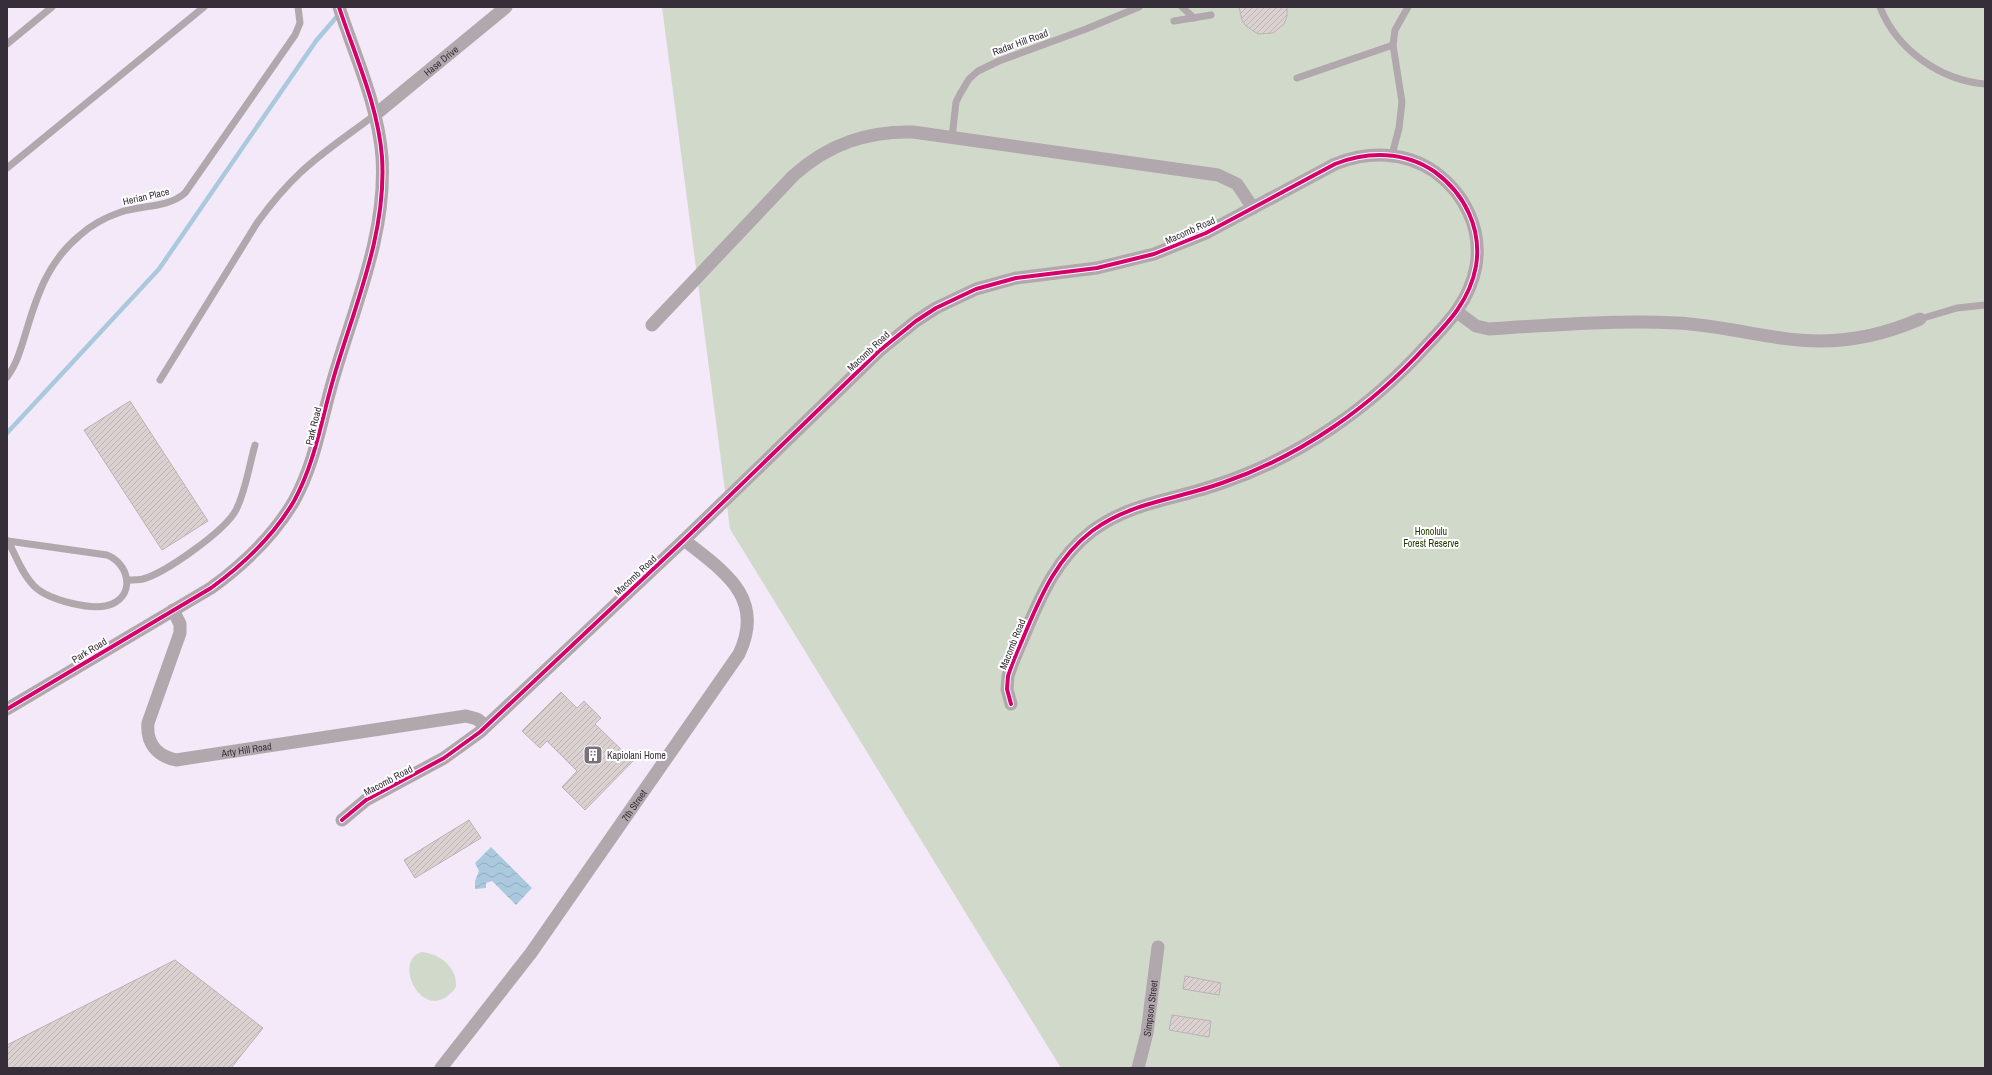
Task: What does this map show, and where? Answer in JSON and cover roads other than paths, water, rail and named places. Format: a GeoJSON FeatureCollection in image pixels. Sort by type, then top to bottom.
{"type":"FeatureCollection","features":[{"type":"Feature","properties":{"kind":"street","name":"Park Road"},"geometry":{"type":"LineString","coordinates":[[7,709],[210,588],[249,558],[280,521],[294,501],[310,466],[327,399],[374,247],[379,223],[383,178],[382,157],[376,114],[339,7]]}},
{"type":"Feature","properties":{"kind":"street","name":"Hase Drive"},"geometry":{"type":"LineString","coordinates":[[376,114],[506,7]]}},
{"type":"Feature","properties":{"kind":"street"},"geometry":{"type":"LineString","coordinates":[[652,325],[794,175],[818,156],[845,142],[879,133],[913,132],[1218,175],[1237,184],[1253,208]]}},
{"type":"Feature","properties":{"kind":"street","name":"Macomb Road"},"geometry":{"type":"LineString","coordinates":[[342,820],[379,792],[444,758],[486,726],[684,540],[879,351],[897,335],[936,308],[964,294],[996,283],[1036,275],[1097,268],[1154,254],[1206,233],[1335,164],[1348,159],[1362,156],[1392,155],[1419,163],[1444,179],[1458,195],[1470,214],[1478,244],[1477,258],[1471,284],[1457,312],[1447,325],[1390,384],[1339,424],[1312,441],[1277,460],[1223,483],[1125,512],[1108,520],[1080,541],[1058,566],[1039,600],[1008,676],[1007,689],[1011,704]]}},
{"type":"Feature","properties":{"kind":"street"},"geometry":{"type":"LineString","coordinates":[[1457,312],[1476,326],[1489,329],[1642,322],[1678,323],[1736,330],[1788,339],[1820,341],[1868,336],[1901,327],[1920,319]]}},
{"type":"Feature","properties":{"kind":"street","name":"7th Street"},"geometry":{"type":"LineString","coordinates":[[441,1068],[531,953],[742,649],[747,634],[748,623],[746,608],[741,593],[728,576],[684,540]]}},
{"type":"Feature","properties":{"kind":"street","name":"Arty Hill Road"},"geometry":{"type":"LineString","coordinates":[[173,610],[180,624],[180,633],[148,724],[147,732],[153,748],[163,756],[176,760],[466,716],[477,719],[486,726]]}},
{"type":"Feature","properties":{"kind":"street","name":"Simpson Street"},"geometry":{"type":"LineString","coordinates":[[1138,1068],[1147,1033],[1158,947]]}},
{"type":"Feature","properties":{"kind":"lane"},"geometry":{"type":"LineString","coordinates":[[7,44],[52,7]]}},
{"type":"Feature","properties":{"kind":"lane"},"geometry":{"type":"LineString","coordinates":[[7,168],[204,7]]}},
{"type":"Feature","properties":{"kind":"lane","name":"Herian Place"},"geometry":{"type":"LineString","coordinates":[[7,376],[16,362],[40,288],[57,258],[80,235],[107,218],[122,212],[174,200],[185,194],[295,35],[300,23],[298,7]]}},
{"type":"Feature","properties":{"kind":"lane","name":"Radar Hill Road"},"geometry":{"type":"LineString","coordinates":[[952,138],[956,102],[969,80],[978,71],[999,61],[1086,29],[1139,7]]}},
{"type":"Feature","properties":{"kind":"lane"},"geometry":{"type":"LineString","coordinates":[[1182,7],[1194,18]]}},
{"type":"Feature","properties":{"kind":"lane"},"geometry":{"type":"LineString","coordinates":[[1392,155],[1399,128],[1402,102],[1393,45],[1395,30],[1408,7]]}},
{"type":"Feature","properties":{"kind":"lane"},"geometry":{"type":"LineString","coordinates":[[1880,7],[1891,28],[1901,41],[1926,63],[1958,79],[1985,84]]}},
{"type":"Feature","properties":{"kind":"lane"},"geometry":{"type":"LineString","coordinates":[[1174,21],[1211,15]]}},
{"type":"Feature","properties":{"kind":"lane"},"geometry":{"type":"LineString","coordinates":[[1297,78],[1393,45]]}},
{"type":"Feature","properties":{"kind":"lane"},"geometry":{"type":"LineString","coordinates":[[160,380],[257,223],[270,205],[314,160],[376,114]]}},
{"type":"Feature","properties":{"kind":"lane"},"geometry":{"type":"LineString","coordinates":[[1920,319],[1957,308],[1985,305]]}},
{"type":"Feature","properties":{"kind":"lane"},"geometry":{"type":"LineString","coordinates":[[127,580],[142,579],[152,575],[200,546],[228,523],[239,503],[255,445]]}},
{"type":"Feature","properties":{"kind":"lane"},"geometry":{"type":"LineString","coordinates":[[8,541],[107,555],[119,561],[126,573],[127,580],[124,593],[113,603],[107,606],[61,601],[44,594],[35,587],[24,573],[8,541]]}},
{"type":"Feature","properties":{"kind":"water"},"geometry":{"type":"Polygon","coordinates":[[[491,847],[532,888],[516,905],[492,881],[486,883],[486,888],[475,889],[475,881],[479,871],[475,863],[491,847]]]}},
{"type":"Feature","properties":{"kind":"waterway"},"geometry":{"type":"LineString","coordinates":[[7,433],[159,269],[316,41],[340,13]]}},
{"type":"Feature","properties":{"kind":"place","name":"Kapiolani Home"},"geometry":{"type":"Point","coordinates":[593,755]}},
{"type":"Feature","properties":{"kind":"park label","name":"Honolulu Forest Reserve"},"geometry":{"type":"Point","coordinates":[1431,536]}}]}
